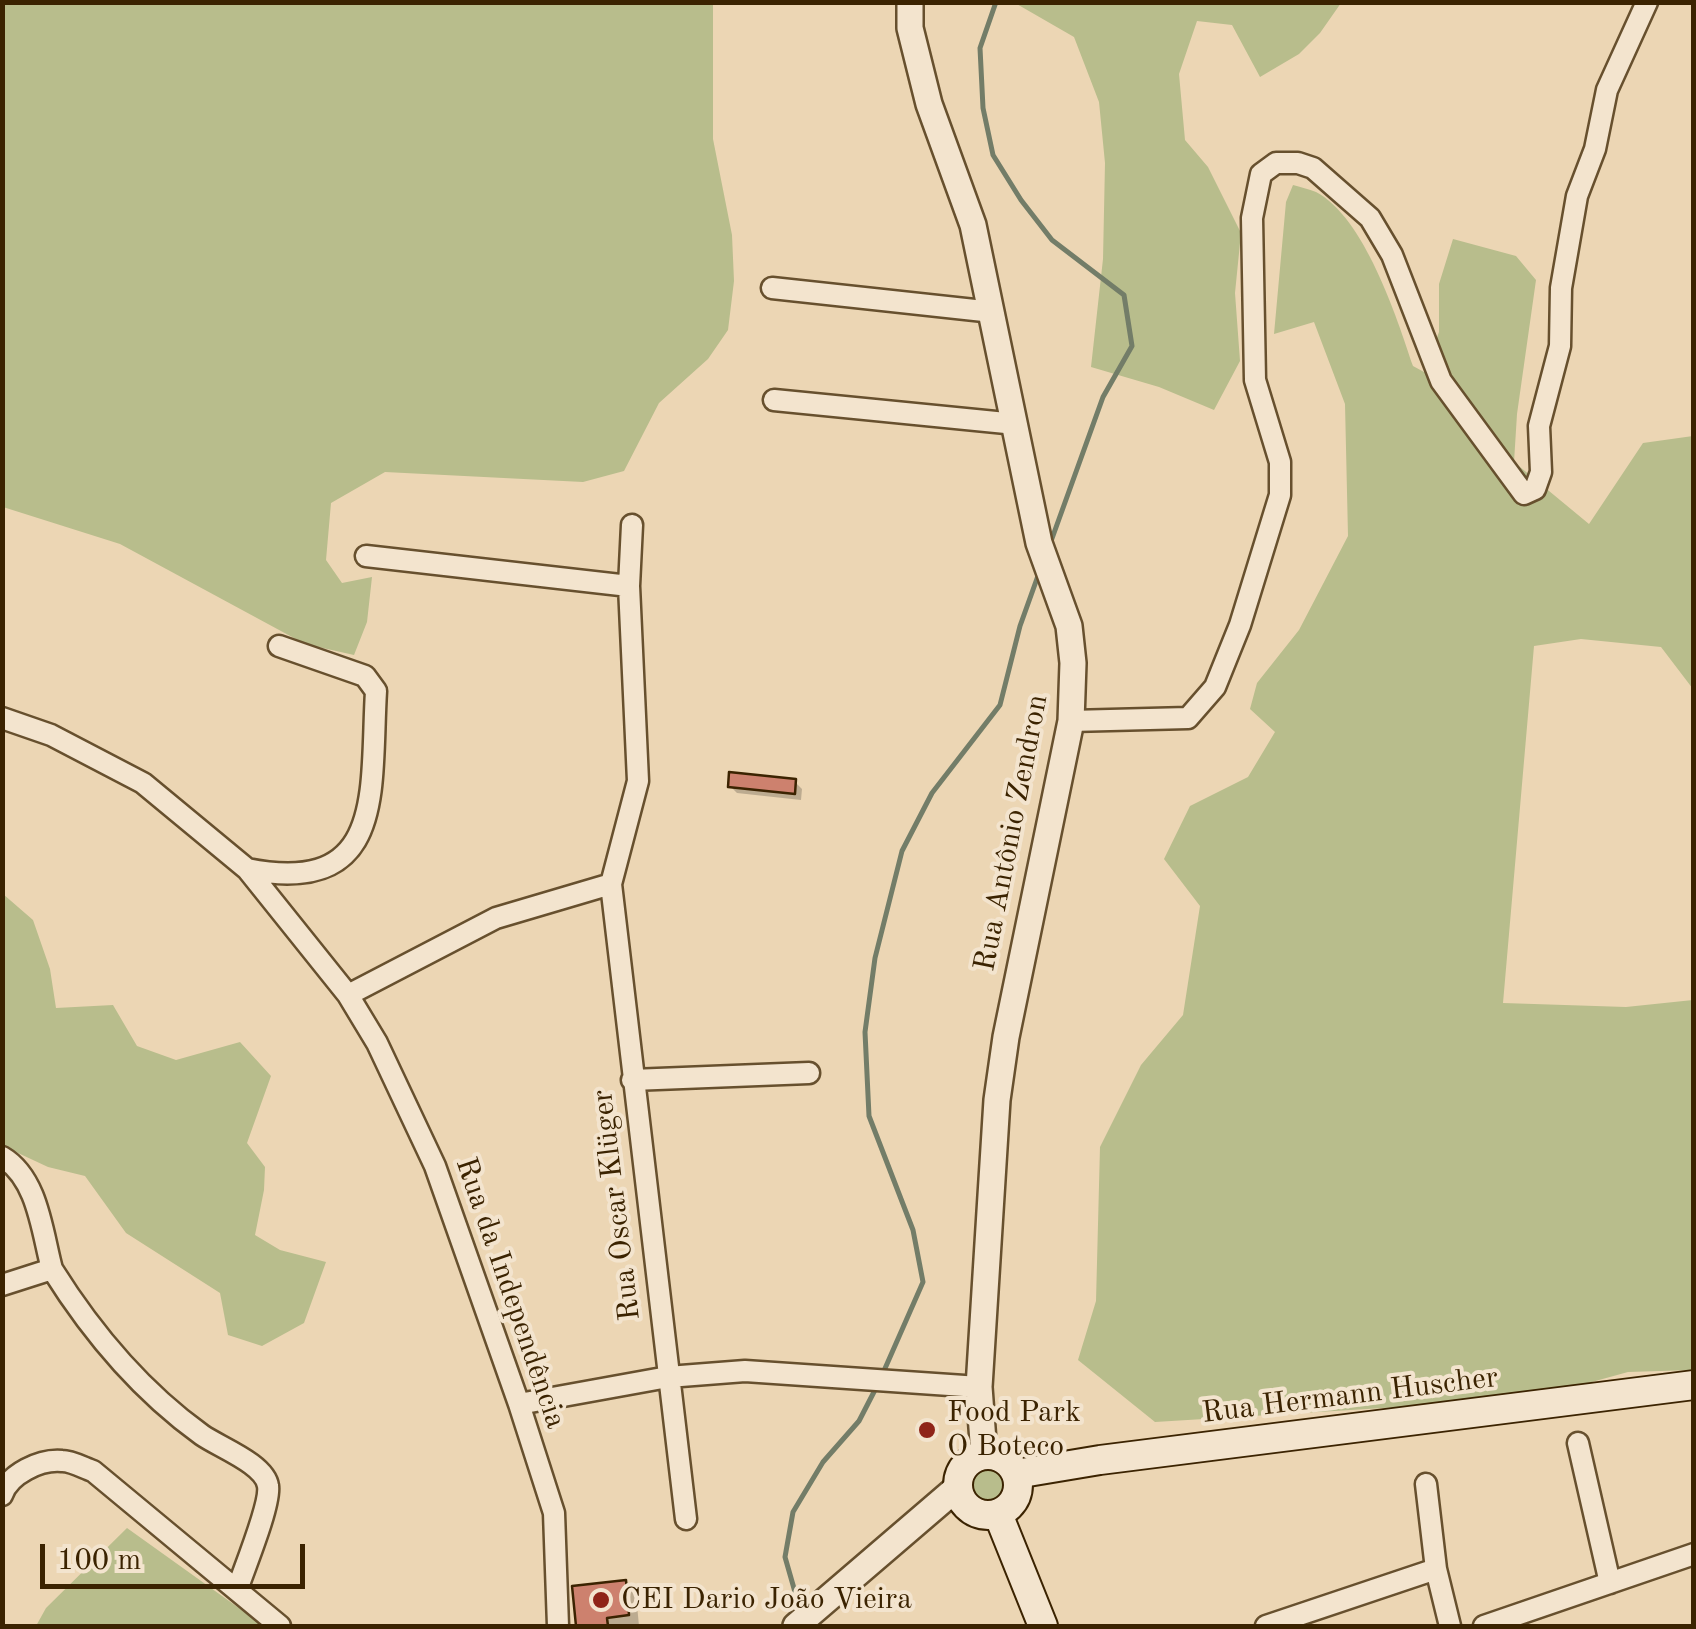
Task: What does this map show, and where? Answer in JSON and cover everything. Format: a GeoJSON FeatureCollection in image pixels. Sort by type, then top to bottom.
{"type":"FeatureCollection","features":[{"type":"Feature","properties":{"kind":"main road","name":"Rua Hermann Huscher"},"geometry":{"type":"LineString","coordinates":[[1016,1474],[1694,1384]]}},
{"type":"Feature","properties":{"kind":"main road"},"geometry":{"type":"LineString","coordinates":[[984,1455],[1003,1459],[1016,1474],[1016,1498],[998,1514],[976,1513],[960,1498],[958,1488],[964,1466],[984,1455]]}},
{"type":"Feature","properties":{"kind":"main road"},"geometry":{"type":"LineString","coordinates":[[998,1514],[1042,1626]]}},
{"type":"Feature","properties":{"kind":"street","name":"Rua Antônio Zendron"},"geometry":{"type":"LineString","coordinates":[[910,2],[910,28],[929,104],[973,225],[1044,556],[1069,626],[1073,663],[1071,722],[996,1100],[979,1387],[984,1455]]}},
{"type":"Feature","properties":{"kind":"street"},"geometry":{"type":"LineString","coordinates":[[1071,722],[1188,718],[1215,687],[1240,625],[1280,495],[1280,462],[1255,380],[1253,346],[1252,218],[1261,174],[1276,164],[1298,163],[1313,168],[1370,218],[1392,255],[1441,381],[1524,494],[1535,489],[1541,472],[1540,426],[1560,346],[1561,288],[1577,196],[1595,148],[1607,90],[1647,2]]}},
{"type":"Feature","properties":{"kind":"street"},"geometry":{"type":"LineString","coordinates":[[772,288],[993,312]]}},
{"type":"Feature","properties":{"kind":"street"},"geometry":{"type":"LineString","coordinates":[[774,400],[1016,424]]}},
{"type":"Feature","properties":{"kind":"street"},"geometry":{"type":"LineString","coordinates":[[348,995],[496,918],[611,884],[638,781],[629,586],[632,525]]}},
{"type":"Feature","properties":{"kind":"street"},"geometry":{"type":"LineString","coordinates":[[366,556],[629,586]]}},
{"type":"Feature","properties":{"kind":"street"},"geometry":{"type":"LineString","coordinates":[[247,869],[283,876],[315,873],[342,858],[358,838],[368,810],[376,690],[372,682],[365,676],[278,646]]}},
{"type":"Feature","properties":{"kind":"street","name":"Rua da Independência"},"geometry":{"type":"LineString","coordinates":[[2,718],[52,735],[143,783],[247,869],[348,995],[377,1043],[435,1166],[519,1404],[554,1513],[557,1626]]}},
{"type":"Feature","properties":{"kind":"street","name":"Rua Oscar Klüger"},"geometry":{"type":"LineString","coordinates":[[611,884],[686,1519]]}},
{"type":"Feature","properties":{"kind":"street"},"geometry":{"type":"LineString","coordinates":[[632,1080],[809,1074]]}},
{"type":"Feature","properties":{"kind":"street"},"geometry":{"type":"LineString","coordinates":[[2,1157],[18,1166],[28,1181],[52,1270],[81,1315],[174,1413],[251,1463],[264,1477],[268,1486],[266,1503],[237,1590]]}},
{"type":"Feature","properties":{"kind":"street"},"geometry":{"type":"LineString","coordinates":[[2,1285],[52,1270]]}},
{"type":"Feature","properties":{"kind":"street"},"geometry":{"type":"LineString","coordinates":[[519,1404],[668,1377],[745,1371],[979,1387]]}},
{"type":"Feature","properties":{"kind":"street"},"geometry":{"type":"LineString","coordinates":[[1578,1443],[1610,1583]]}},
{"type":"Feature","properties":{"kind":"street"},"geometry":{"type":"LineString","coordinates":[[2,1496],[20,1472],[33,1467],[62,1460],[94,1471],[280,1626]]}},
{"type":"Feature","properties":{"kind":"street"},"geometry":{"type":"LineString","coordinates":[[1426,1484],[1436,1569],[1450,1626]]}},
{"type":"Feature","properties":{"kind":"street"},"geometry":{"type":"LineString","coordinates":[[814,1617],[958,1488]]}},
{"type":"Feature","properties":{"kind":"street"},"geometry":{"type":"LineString","coordinates":[[1484,1626],[1694,1554]]}},
{"type":"Feature","properties":{"kind":"street"},"geometry":{"type":"LineString","coordinates":[[1266,1626],[1436,1569]]}},
{"type":"Feature","properties":{"kind":"green space"},"geometry":{"type":"Polygon","coordinates":[[[3,2],[713,3],[713,139],[732,235],[734,281],[728,330],[708,359],[659,403],[624,471],[583,482],[385,472],[331,503],[326,560],[342,583],[372,577],[367,622],[354,655],[305,644],[120,544],[3,507],[3,2]]]}},
{"type":"Feature","properties":{"kind":"green space"},"geometry":{"type":"Polygon","coordinates":[[[1015,3],[1341,3],[1299,54],[1260,77],[1232,25],[1197,21],[1179,74],[1185,140],[1208,167],[1241,233],[1235,293],[1240,361],[1214,410],[1159,387],[1091,367],[1103,259],[1105,163],[1099,102],[1074,37],[1015,3]]]}},
{"type":"Feature","properties":{"kind":"green space"},"geometry":{"type":"Polygon","coordinates":[[[1293,185],[1316,192],[1349,223],[1376,270],[1413,366],[1424,372],[1439,332],[1439,284],[1453,239],[1516,256],[1536,280],[1514,462],[1589,524],[1643,443],[1693,436],[1693,689],[1661,647],[1581,639],[1534,646],[1503,1003],[1626,1007],[1693,1000],[1693,1370],[1628,1372],[1530,1399],[1155,1422],[1078,1360],[1096,1301],[1100,1147],[1141,1065],[1183,1015],[1200,906],[1164,859],[1190,806],[1248,777],[1275,732],[1250,709],[1257,683],[1299,630],[1348,536],[1345,404],[1314,322],[1274,334],[1286,202],[1293,185]]]}},
{"type":"Feature","properties":{"kind":"green space"},"geometry":{"type":"Polygon","coordinates":[[[3,894],[33,920],[50,969],[56,1008],[113,1005],[137,1046],[176,1060],[240,1042],[271,1076],[247,1143],[265,1167],[255,1235],[280,1250],[326,1262],[304,1323],[262,1346],[228,1335],[220,1293],[126,1233],[85,1176],[48,1167],[3,1146],[3,894]]]}},
{"type":"Feature","properties":{"kind":"green space"},"geometry":{"type":"Polygon","coordinates":[[[988,1466],[1002,1471],[1007,1485],[1002,1499],[988,1504],[974,1499],[969,1485],[974,1471],[988,1466]]]}},
{"type":"Feature","properties":{"kind":"green space"},"geometry":{"type":"Polygon","coordinates":[[[127,1528],[264,1626],[36,1626],[46,1608],[127,1528]]]}},
{"type":"Feature","properties":{"kind":"building"},"geometry":{"type":"Polygon","coordinates":[[[729,772],[796,779],[795,794],[728,787],[729,772]]]}},
{"type":"Feature","properties":{"kind":"building","name":"CEI Dario João Vieira"},"geometry":{"type":"Polygon","coordinates":[[[626,1580],[629,1615],[607,1618],[608,1626],[576,1626],[572,1586],[626,1580]]]}},
{"type":"Feature","properties":{"kind":"waterway"},"geometry":{"type":"LineString","coordinates":[[996,2],[980,48],[983,108],[993,155],[1052,240],[1124,295],[1132,346],[1103,397],[1050,544]]}},
{"type":"Feature","properties":{"kind":"waterway"},"geometry":{"type":"LineString","coordinates":[[883,1373],[923,1282],[913,1230],[869,1116],[865,1032],[875,958],[902,851],[932,793],[1000,705],[1020,626],[1039,573]]}},
{"type":"Feature","properties":{"kind":"waterway"},"geometry":{"type":"LineString","coordinates":[[801,1613],[785,1557],[793,1512],[823,1462],[859,1421],[876,1388]]}},
{"type":"Feature","properties":{"kind":"place","name":"Food Park O Boteco"},"geometry":{"type":"Point","coordinates":[927,1430]}},
{"type":"Feature","properties":{"kind":"place","name":"CEI Dario João Vieira"},"geometry":{"type":"Point","coordinates":[601,1600]}}]}
